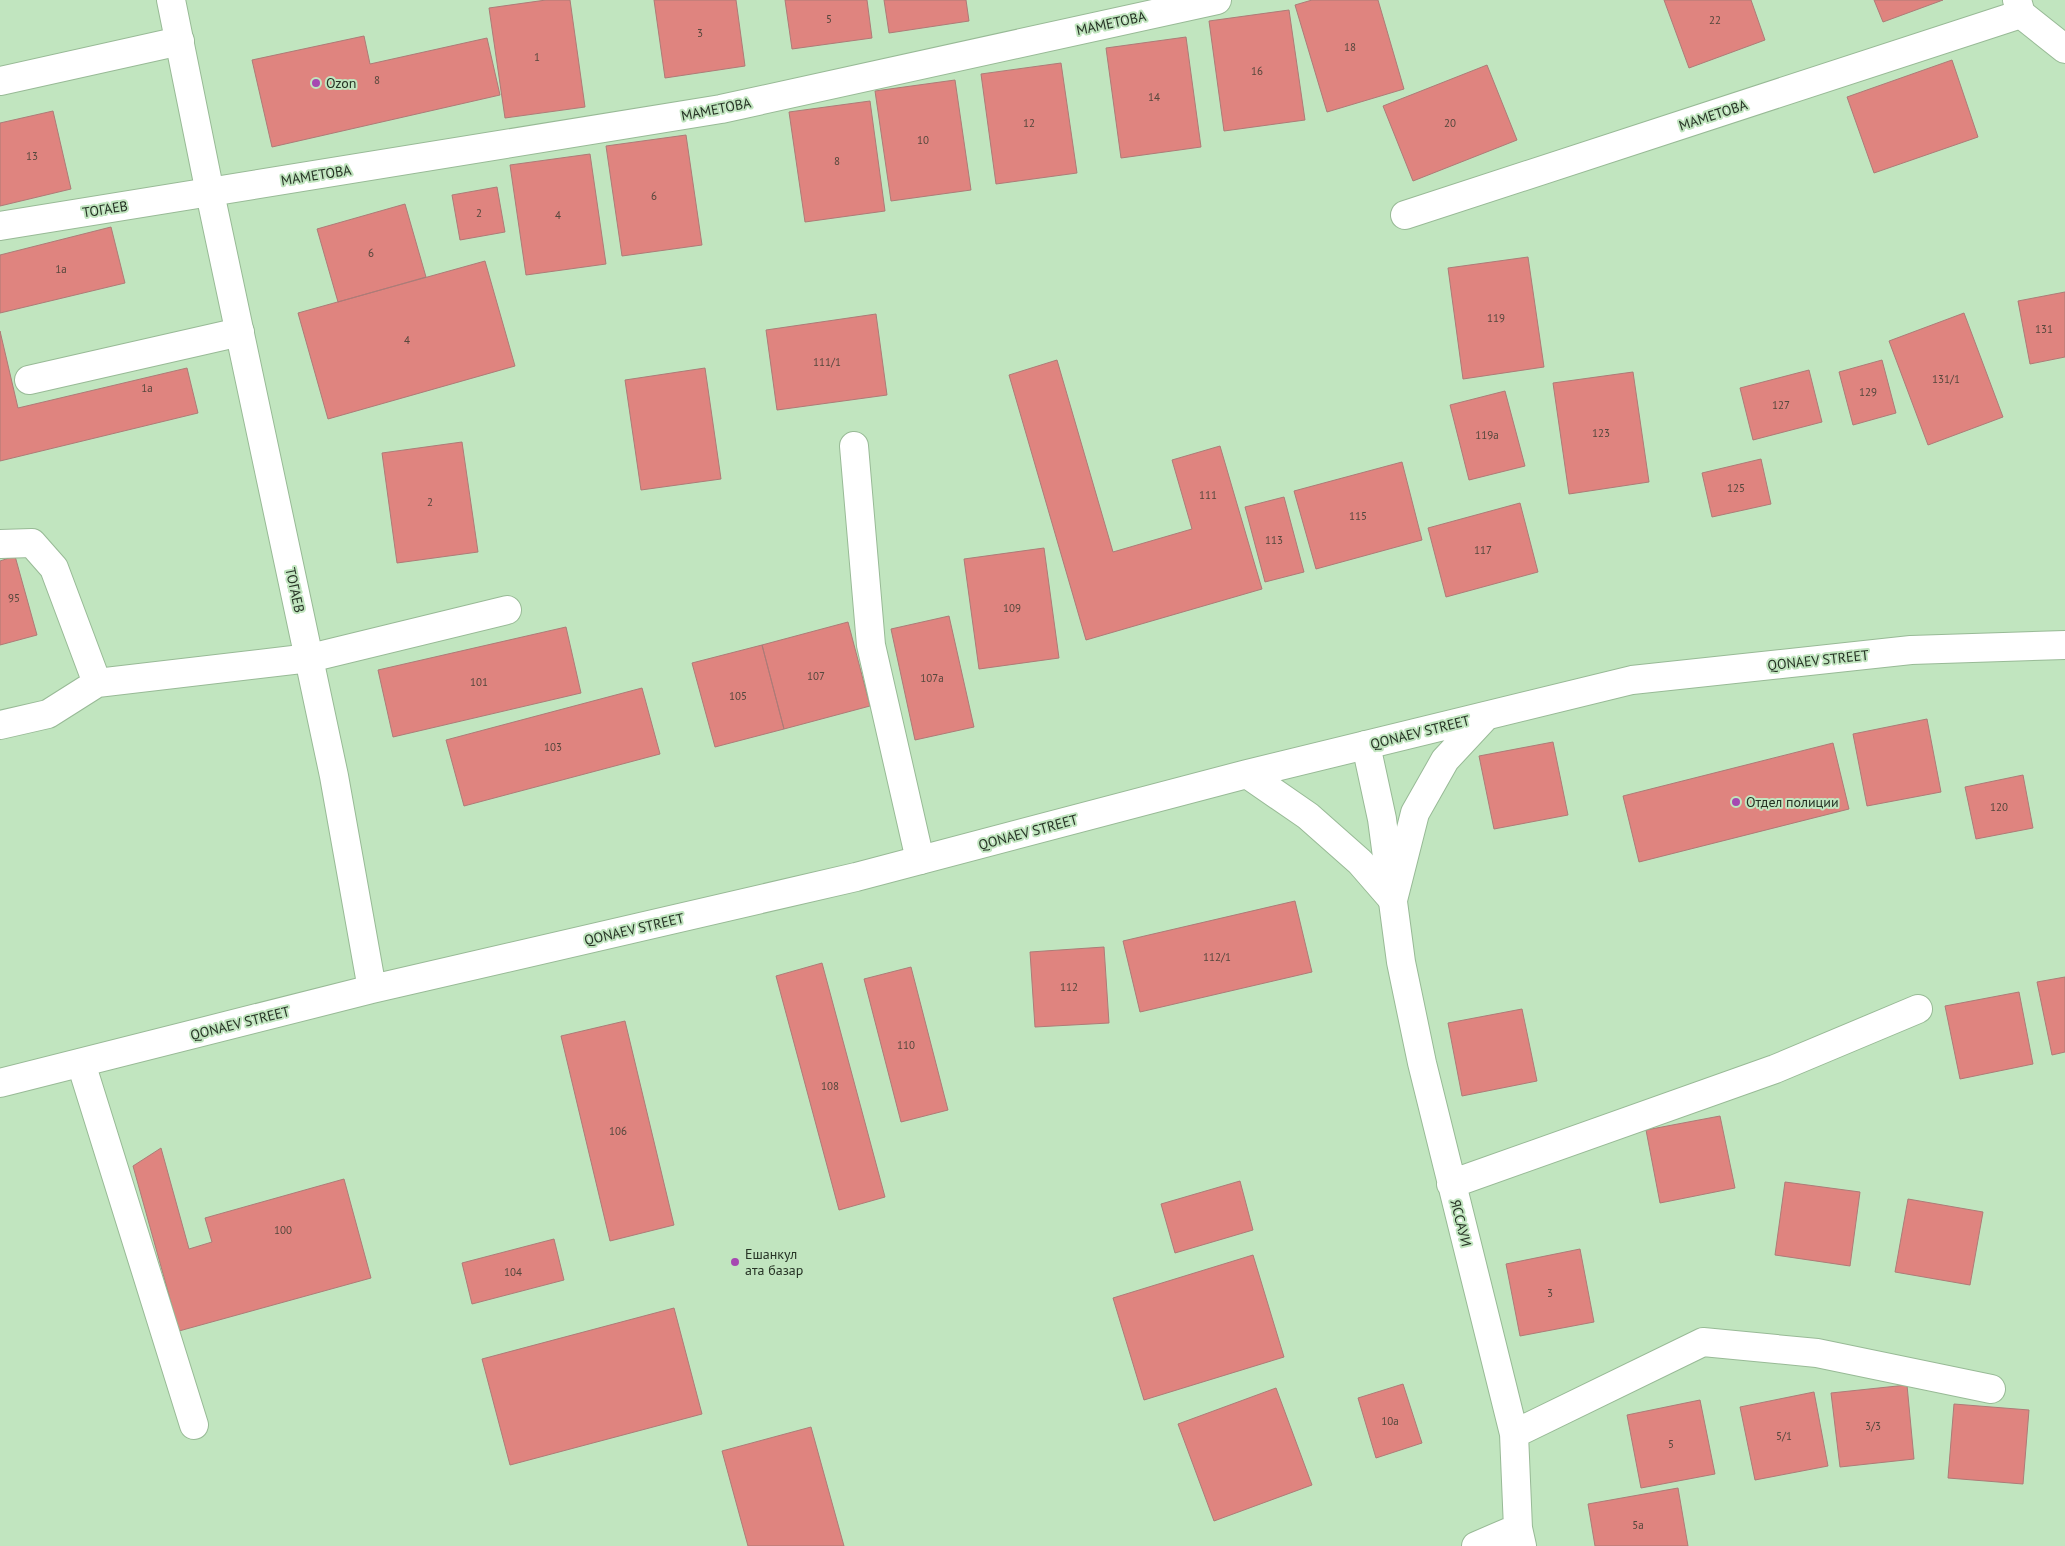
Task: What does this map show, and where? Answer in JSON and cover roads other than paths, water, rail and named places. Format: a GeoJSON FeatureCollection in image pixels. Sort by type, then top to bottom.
{"type":"FeatureCollection","features":[{"type":"Feature","properties":{"kind":"street","name":"ТОГАЕВ"},"geometry":{"type":"LineString","coordinates":[[171,0],[210,193],[334,776],[372,989]]}},
{"type":"Feature","properties":{"kind":"street","name":"МАМЕТОВА"},"geometry":{"type":"LineString","coordinates":[[210,193],[721,109],[1217,0]]}},
{"type":"Feature","properties":{"kind":"street"},"geometry":{"type":"LineString","coordinates":[[2019,7],[2065,49]]}},
{"type":"Feature","properties":{"kind":"street","name":"МАМЕТОВА"},"geometry":{"type":"LineString","coordinates":[[1405,215],[2019,7]]}},
{"type":"Feature","properties":{"kind":"street"},"geometry":{"type":"LineString","coordinates":[[0,81],[180,41]]}},
{"type":"Feature","properties":{"kind":"street","name":"ТОГАЕВ"},"geometry":{"type":"LineString","coordinates":[[0,226],[210,193]]}},
{"type":"Feature","properties":{"kind":"street"},"geometry":{"type":"LineString","coordinates":[[29,380],[240,332]]}},
{"type":"Feature","properties":{"kind":"street"},"geometry":{"type":"LineString","coordinates":[[854,446],[870,645],[920,860]]}},
{"type":"Feature","properties":{"kind":"street"},"geometry":{"type":"LineString","coordinates":[[0,544],[32,543],[54,568],[97,683]]}},
{"type":"Feature","properties":{"kind":"street"},"geometry":{"type":"LineString","coordinates":[[0,725],[48,714],[97,683],[310,658],[507,610]]}},
{"type":"Feature","properties":{"kind":"street","name":"QONAEV STREET"},"geometry":{"type":"LineString","coordinates":[[0,1083],[372,989],[920,860],[1247,774],[1632,680],[1911,650],[2065,645]]}},
{"type":"Feature","properties":{"kind":"street"},"geometry":{"type":"LineString","coordinates":[[1393,900],[1415,813],[1445,760],[1486,716]]}},
{"type":"Feature","properties":{"kind":"street","name":"ЯССАУИ"},"geometry":{"type":"LineString","coordinates":[[1366,745],[1382,819],[1401,962],[1451,1184],[1514,1434],[1520,1537]]}},
{"type":"Feature","properties":{"kind":"street"},"geometry":{"type":"LineString","coordinates":[[1247,774],[1308,816],[1360,862],[1393,900]]}},
{"type":"Feature","properties":{"kind":"street"},"geometry":{"type":"LineString","coordinates":[[1451,1184],[1775,1069],[1918,1009]]}},
{"type":"Feature","properties":{"kind":"street"},"geometry":{"type":"LineString","coordinates":[[81,1063],[194,1426]]}},
{"type":"Feature","properties":{"kind":"street"},"geometry":{"type":"LineString","coordinates":[[1514,1434],[1703,1342],[1817,1353],[1991,1389]]}},
{"type":"Feature","properties":{"kind":"street"},"geometry":{"type":"LineString","coordinates":[[1476,1546],[1520,1537]]}},
{"type":"Feature","properties":{"kind":"place","name":"Ozon"},"geometry":{"type":"Point","coordinates":[316,83]}},
{"type":"Feature","properties":{"kind":"place","name":"Отдел полиции"},"geometry":{"type":"Point","coordinates":[1736,802]}},
{"type":"Feature","properties":{"kind":"place","name":"Ешанкул ата базар"},"geometry":{"type":"Point","coordinates":[735,1262]}}]}
